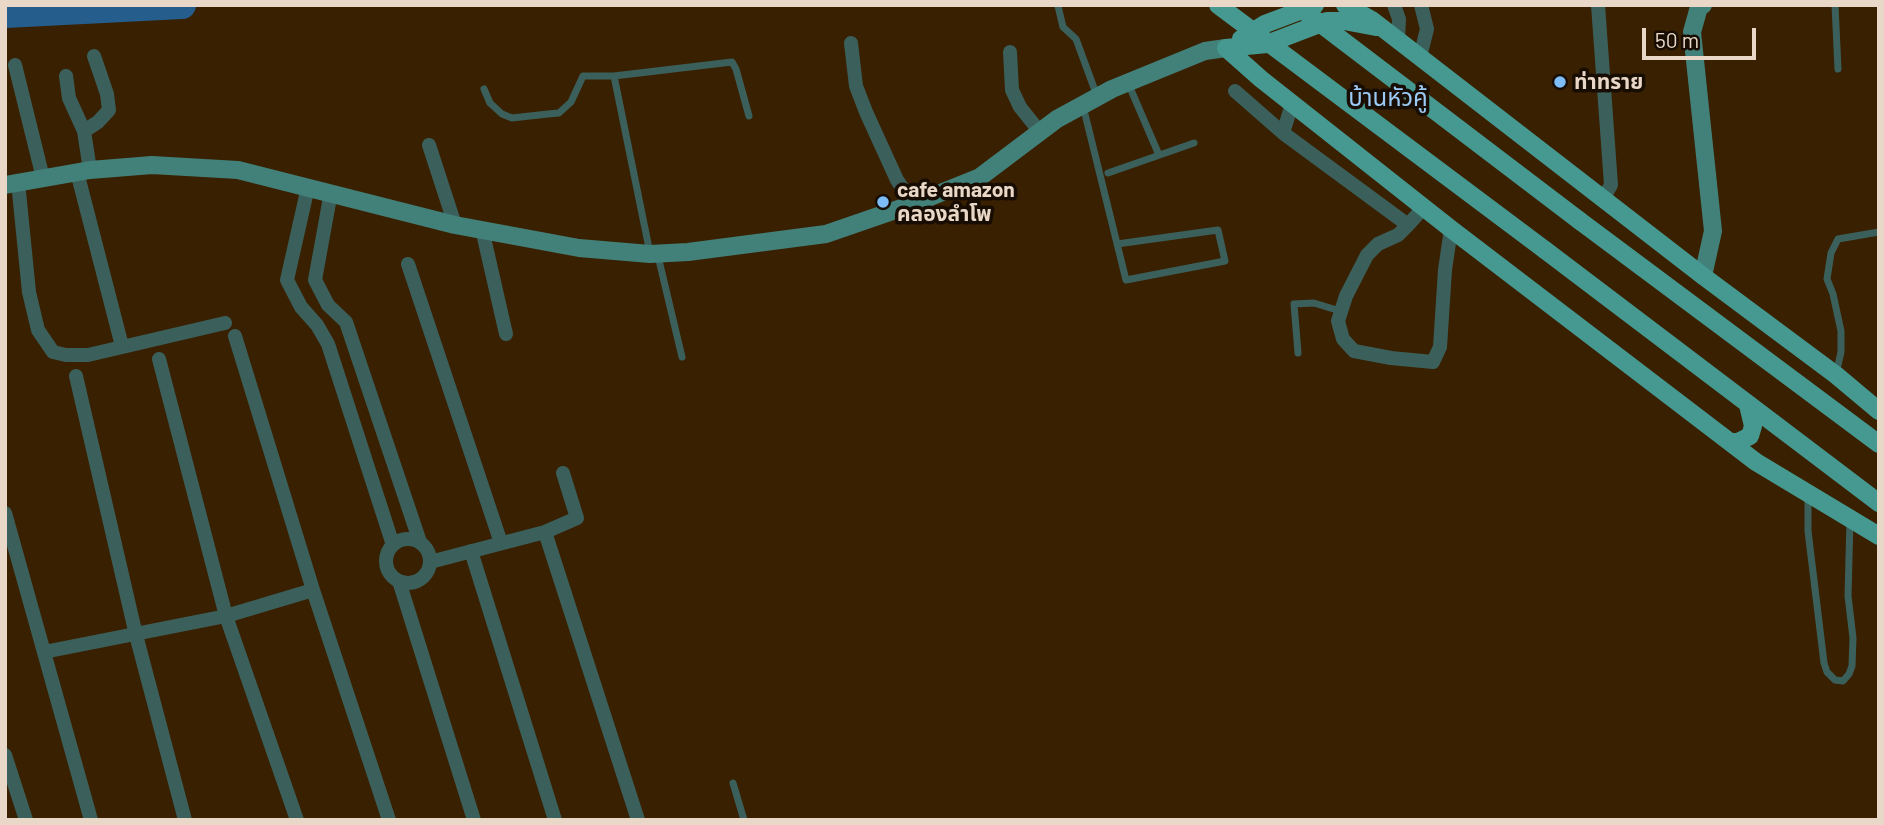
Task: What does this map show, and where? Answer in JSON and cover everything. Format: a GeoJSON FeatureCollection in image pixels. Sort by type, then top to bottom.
{"type":"FeatureCollection","features":[{"type":"Feature","properties":{"kind":"main road"},"geometry":{"type":"LineString","coordinates":[[1218,5],[1879,503]]}},
{"type":"Feature","properties":{"kind":"main road"},"geometry":{"type":"LineString","coordinates":[[1296,5],[1879,444]]}},
{"type":"Feature","properties":{"kind":"main road"},"geometry":{"type":"LineString","coordinates":[[1226,48],[1265,24],[1315,5]]}},
{"type":"Feature","properties":{"kind":"main road"},"geometry":{"type":"LineString","coordinates":[[1345,5],[1383,28],[1879,411]]}},
{"type":"Feature","properties":{"kind":"main road"},"geometry":{"type":"LineString","coordinates":[[1226,48],[1267,44],[1326,22],[1345,21],[1383,28]]}},
{"type":"Feature","properties":{"kind":"main road"},"geometry":{"type":"LineString","coordinates":[[1226,48],[1451,229],[1756,462],[1879,536]]}},
{"type":"Feature","properties":{"kind":"main road"},"geometry":{"type":"LineString","coordinates":[[1808,391],[1825,384],[1830,371]]}},
{"type":"Feature","properties":{"kind":"main road"},"geometry":{"type":"LineString","coordinates":[[1730,442],[1738,442],[1750,436],[1753,426],[1748,405]]}},
{"type":"Feature","properties":{"kind":"street"},"geometry":{"type":"LineString","coordinates":[[1394,5],[1399,19],[1398,40]]}},
{"type":"Feature","properties":{"kind":"street"},"geometry":{"type":"LineString","coordinates":[[1420,57],[1427,29],[1422,5]]}},
{"type":"Feature","properties":{"kind":"street"},"geometry":{"type":"LineString","coordinates":[[1598,5],[1611,185],[1604,197]]}},
{"type":"Feature","properties":{"kind":"street"},"geometry":{"type":"LineString","coordinates":[[1701,6],[1692,32],[1713,231],[1703,276]]}},
{"type":"Feature","properties":{"kind":"street"},"geometry":{"type":"LineString","coordinates":[[851,43],[856,86],[866,112],[897,180],[913,204]]}},
{"type":"Feature","properties":{"kind":"street"},"geometry":{"type":"LineString","coordinates":[[225,323],[88,355],[53,352],[38,330],[29,292],[12,184],[84,171],[152,165],[238,170],[455,225],[579,248],[654,254],[826,233],[913,204],[980,177],[1057,119],[1128,82],[1205,51],[1226,48]]}},
{"type":"Feature","properties":{"kind":"street"},"geometry":{"type":"LineString","coordinates":[[1010,52],[1013,90],[1020,107],[1040,132]]}},
{"type":"Feature","properties":{"kind":"street"},"geometry":{"type":"LineString","coordinates":[[83,131],[98,122],[109,110],[107,94],[94,56]]}},
{"type":"Feature","properties":{"kind":"street"},"geometry":{"type":"LineString","coordinates":[[15,65],[43,178]]}},
{"type":"Feature","properties":{"kind":"street"},"geometry":{"type":"LineString","coordinates":[[66,76],[69,98],[83,131],[84,171],[122,346]]}},
{"type":"Feature","properties":{"kind":"street"},"geometry":{"type":"LineString","coordinates":[[1235,91],[1283,133],[1408,225]]}},
{"type":"Feature","properties":{"kind":"street"},"geometry":{"type":"LineString","coordinates":[[1283,133],[1293,104]]}},
{"type":"Feature","properties":{"kind":"street"},"geometry":{"type":"LineString","coordinates":[[429,145],[455,225]]}},
{"type":"Feature","properties":{"kind":"street"},"geometry":{"type":"LineString","coordinates":[[308,187],[287,281],[301,307],[317,325],[328,344],[393,545]]}},
{"type":"Feature","properties":{"kind":"street"},"geometry":{"type":"LineString","coordinates":[[331,192],[315,281],[328,304],[346,322],[420,542]]}},
{"type":"Feature","properties":{"kind":"street"},"geometry":{"type":"LineString","coordinates":[[1423,207],[1398,235],[1378,244],[1367,256],[1346,296],[1338,321],[1343,339],[1354,351],[1433,362],[1440,348],[1445,270],[1451,229]]}},
{"type":"Feature","properties":{"kind":"street"},"geometry":{"type":"LineString","coordinates":[[482,229],[506,334]]}},
{"type":"Feature","properties":{"kind":"street"},"geometry":{"type":"LineString","coordinates":[[408,264],[501,543]]}},
{"type":"Feature","properties":{"kind":"street"},"geometry":{"type":"LineString","coordinates":[[235,336],[313,590],[389,820]]}},
{"type":"Feature","properties":{"kind":"street"},"geometry":{"type":"LineString","coordinates":[[159,359],[226,616],[296,820]]}},
{"type":"Feature","properties":{"kind":"street"},"geometry":{"type":"LineString","coordinates":[[76,376],[136,635],[185,820]]}},
{"type":"Feature","properties":{"kind":"street"},"geometry":{"type":"LineString","coordinates":[[430,562],[545,532],[577,518],[563,473]]}},
{"type":"Feature","properties":{"kind":"street"},"geometry":{"type":"LineString","coordinates":[[5,513],[91,820]]}},
{"type":"Feature","properties":{"kind":"street"},"geometry":{"type":"LineString","coordinates":[[545,532],[638,820]]}},
{"type":"Feature","properties":{"kind":"street"},"geometry":{"type":"LineString","coordinates":[[399,581],[413,582],[425,576],[430,562],[426,547],[420,542],[406,539],[393,545],[387,564],[389,571],[399,581],[474,820]]}},
{"type":"Feature","properties":{"kind":"street"},"geometry":{"type":"LineString","coordinates":[[471,551],[555,820]]}},
{"type":"Feature","properties":{"kind":"street"},"geometry":{"type":"LineString","coordinates":[[44,652],[226,616],[313,590]]}},
{"type":"Feature","properties":{"kind":"street"},"geometry":{"type":"LineString","coordinates":[[5,755],[26,820]]}},
{"type":"Feature","properties":{"kind":"lane"},"geometry":{"type":"LineString","coordinates":[[1835,5],[1838,69]]}},
{"type":"Feature","properties":{"kind":"lane"},"geometry":{"type":"LineString","coordinates":[[1058,6],[1063,27],[1076,39],[1117,244],[1126,280],[1225,261],[1218,230],[1117,244]]}},
{"type":"Feature","properties":{"kind":"lane"},"geometry":{"type":"LineString","coordinates":[[484,89],[490,103],[502,114],[512,118],[559,113],[577,93],[583,76],[614,76],[732,62],[749,117]]}},
{"type":"Feature","properties":{"kind":"lane"},"geometry":{"type":"LineString","coordinates":[[614,76],[654,254],[682,358]]}},
{"type":"Feature","properties":{"kind":"lane"},"geometry":{"type":"LineString","coordinates":[[1128,82],[1159,155]]}},
{"type":"Feature","properties":{"kind":"lane"},"geometry":{"type":"LineString","coordinates":[[1108,173],[1194,144]]}},
{"type":"Feature","properties":{"kind":"lane"},"geometry":{"type":"LineString","coordinates":[[1830,371],[1841,352],[1841,331],[1827,279],[1831,253],[1838,239],[1879,232]]}},
{"type":"Feature","properties":{"kind":"lane"},"geometry":{"type":"LineString","coordinates":[[1298,353],[1294,304],[1314,303],[1341,312]]}},
{"type":"Feature","properties":{"kind":"lane"},"geometry":{"type":"LineString","coordinates":[[1808,494],[1808,531],[1824,663],[1827,672],[1835,680],[1843,681],[1852,666],[1853,638],[1848,596],[1850,519]]}},
{"type":"Feature","properties":{"kind":"lane"},"geometry":{"type":"LineString","coordinates":[[733,783],[744,820]]}},
{"type":"Feature","properties":{"kind":"waterway"},"geometry":{"type":"LineString","coordinates":[[5,14],[182,5]]}},
{"type":"Feature","properties":{"kind":"place","name":"ท่าทราย"},"geometry":{"type":"Point","coordinates":[1560,82]}},
{"type":"Feature","properties":{"kind":"place","name":"cafe amazon คลองลำโพ"},"geometry":{"type":"Point","coordinates":[883,202]}},
{"type":"Feature","properties":{"kind":"district","name":"บ้านหัวคู้"},"geometry":{"type":"Point","coordinates":[1388,98]}}]}
